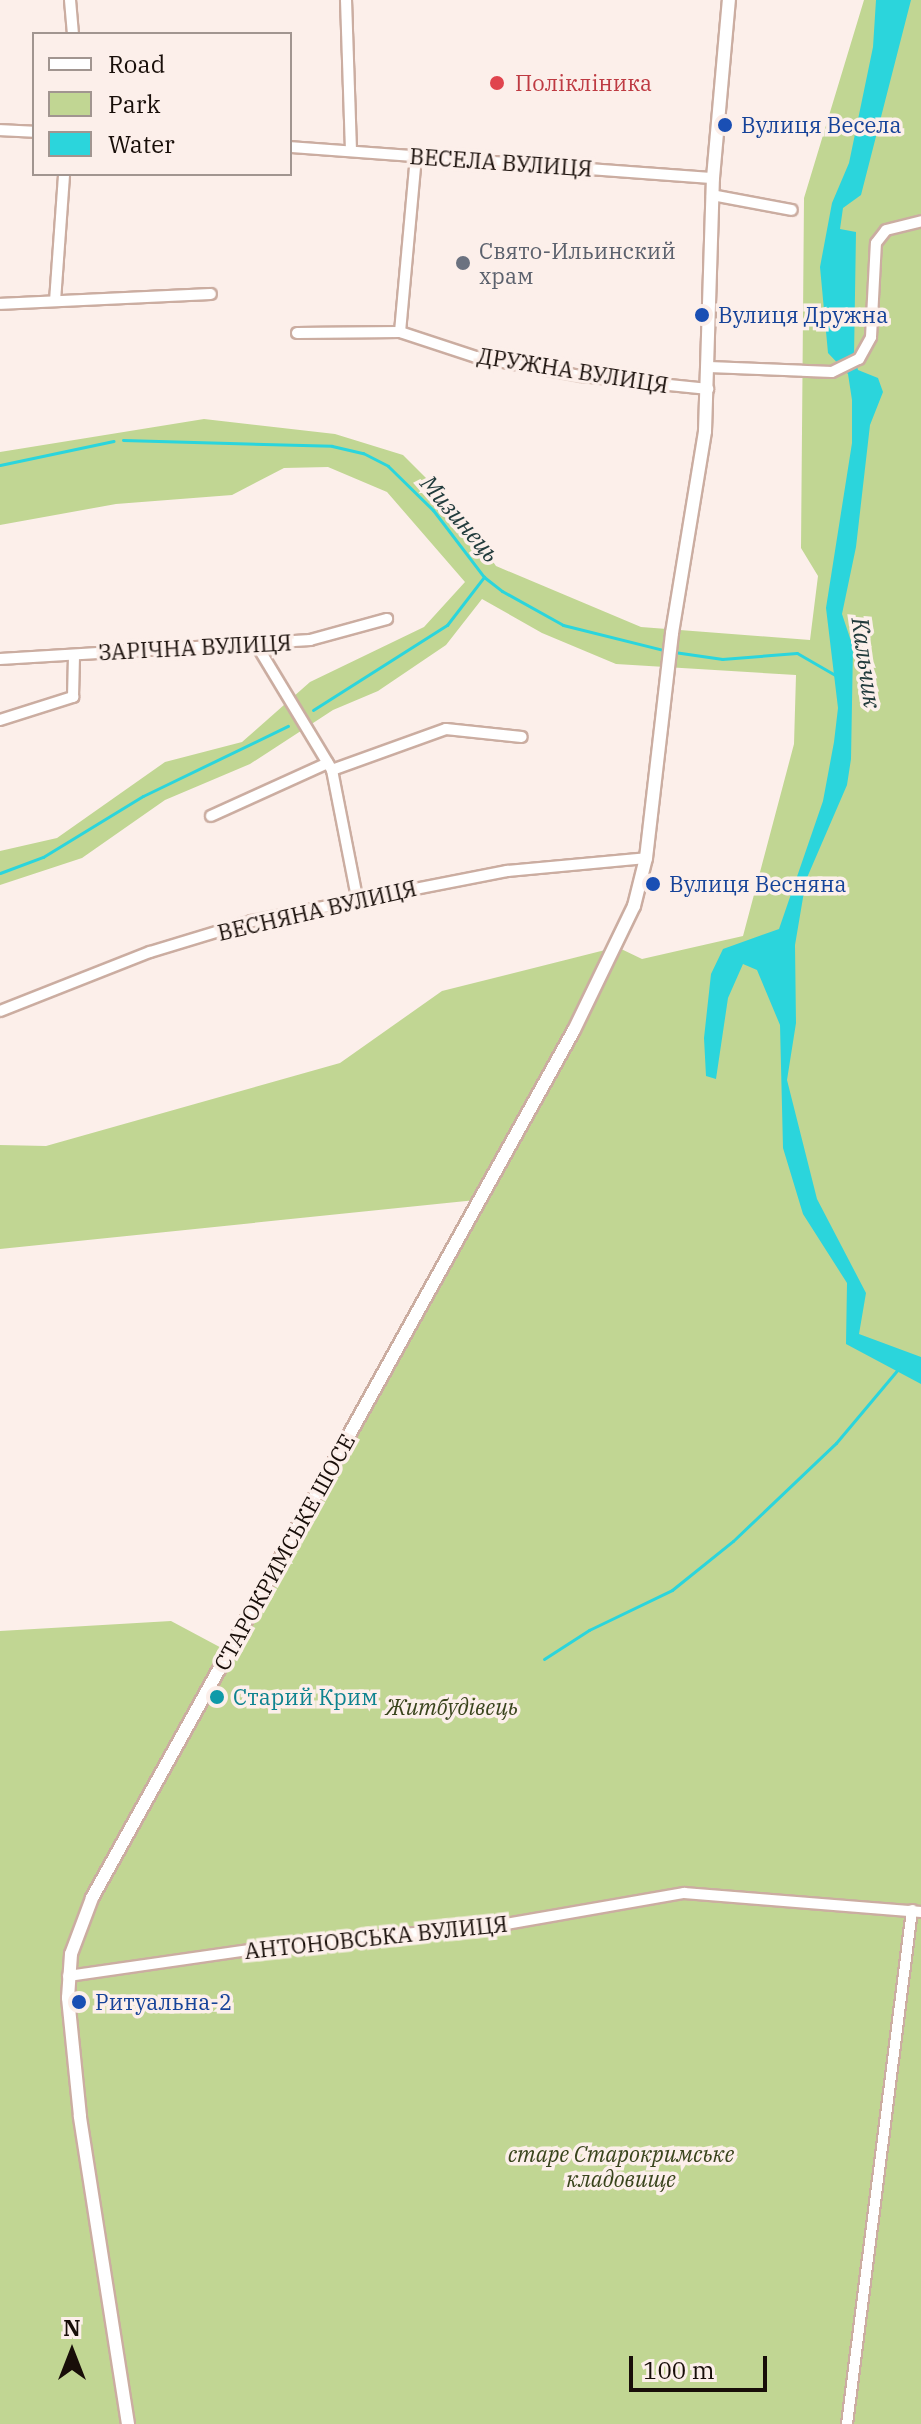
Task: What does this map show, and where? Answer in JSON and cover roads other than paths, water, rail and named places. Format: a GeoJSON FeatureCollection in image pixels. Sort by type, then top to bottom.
{"type":"FeatureCollection","features":[{"type":"Feature","properties":{"kind":"street"},"geometry":{"type":"LineString","coordinates":[[70,0],[73,32]]}},
{"type":"Feature","properties":{"kind":"street"},"geometry":{"type":"LineString","coordinates":[[346,0],[351,150]]}},
{"type":"Feature","properties":{"kind":"street","name":"СТАРОКРИМСЬКЕ ШОСЕ"},"geometry":{"type":"LineString","coordinates":[[128,2424],[95,2232],[68,1976],[92,1898],[617,947],[646,858],[672,633],[708,389],[712,195],[729,0]]}},
{"type":"Feature","properties":{"kind":"street"},"geometry":{"type":"LineString","coordinates":[[0,130],[32,132]]}},
{"type":"Feature","properties":{"kind":"street","name":"ВЕСЕЛА ВУЛИЦЯ"},"geometry":{"type":"LineString","coordinates":[[292,147],[713,178]]}},
{"type":"Feature","properties":{"kind":"street"},"geometry":{"type":"LineString","coordinates":[[400,332],[416,155]]}},
{"type":"Feature","properties":{"kind":"street"},"geometry":{"type":"LineString","coordinates":[[55,301],[64,176]]}},
{"type":"Feature","properties":{"kind":"street"},"geometry":{"type":"LineString","coordinates":[[712,195],[792,210]]}},
{"type":"Feature","properties":{"kind":"street"},"geometry":{"type":"LineString","coordinates":[[709,367],[832,372],[859,359],[871,337],[876,243],[886,230],[921,221]]}},
{"type":"Feature","properties":{"kind":"street"},"geometry":{"type":"LineString","coordinates":[[0,304],[211,294]]}},
{"type":"Feature","properties":{"kind":"street","name":"ДРУЖНА ВУЛИЦЯ"},"geometry":{"type":"LineString","coordinates":[[297,333],[400,332],[458,352],[527,366],[708,389]]}},
{"type":"Feature","properties":{"kind":"street","name":"ЗАРІЧНА ВУЛИЦЯ"},"geometry":{"type":"LineString","coordinates":[[0,659],[310,640],[387,619]]}},
{"type":"Feature","properties":{"kind":"street"},"geometry":{"type":"LineString","coordinates":[[256,644],[330,767],[357,897]]}},
{"type":"Feature","properties":{"kind":"street"},"geometry":{"type":"LineString","coordinates":[[0,720],[73,697],[74,655]]}},
{"type":"Feature","properties":{"kind":"street"},"geometry":{"type":"LineString","coordinates":[[211,816],[330,767],[446,729],[522,737]]}},
{"type":"Feature","properties":{"kind":"street","name":"ВЕСНЯНА ВУЛИЦЯ"},"geometry":{"type":"LineString","coordinates":[[0,1011],[150,952],[357,897],[507,871],[646,858]]}},
{"type":"Feature","properties":{"kind":"street","name":"АНТОНОВСЬКА ВУЛИЦЯ"},"geometry":{"type":"LineString","coordinates":[[68,1976],[269,1947],[506,1924],[684,1893],[916,1911]]}},
{"type":"Feature","properties":{"kind":"street"},"geometry":{"type":"LineString","coordinates":[[847,2424],[916,1911]]}},
{"type":"Feature","properties":{"kind":"water"},"geometry":{"type":"Polygon","coordinates":[[[876,0],[911,0],[861,195],[843,208],[840,229],[856,232],[854,357],[858,370],[878,378],[883,392],[870,425],[856,547],[842,614],[853,647],[851,759],[847,785],[806,880],[795,945],[796,1023],[787,1080],[817,1199],[866,1293],[859,1334],[921,1357],[921,1384],[846,1344],[847,1283],[803,1214],[783,1148],[780,1025],[757,970],[743,964],[728,998],[716,1079],[706,1076],[704,1038],[711,974],[723,949],[779,929],[823,801],[834,742],[838,708],[826,608],[852,443],[852,400],[848,374],[828,353],[820,267],[832,203],[849,163],[873,47],[876,0]]]}},
{"type":"Feature","properties":{"kind":"waterway","name":"Мизинець"},"geometry":{"type":"LineString","coordinates":[[123,440],[332,446],[363,453],[388,466],[433,510],[484,577],[502,591],[563,625],[667,651]]}},
{"type":"Feature","properties":{"kind":"waterway","name":"Мизинець"},"geometry":{"type":"LineString","coordinates":[[0,465],[114,441]]}},
{"type":"Feature","properties":{"kind":"waterway"},"geometry":{"type":"LineString","coordinates":[[313,710],[447,625],[484,577]]}},
{"type":"Feature","properties":{"kind":"waterway","name":"Мизинець"},"geometry":{"type":"LineString","coordinates":[[674,652],[722,659],[797,653],[835,675]]}},
{"type":"Feature","properties":{"kind":"waterway"},"geometry":{"type":"LineString","coordinates":[[0,873],[43,857],[143,796],[288,726]]}},
{"type":"Feature","properties":{"kind":"waterway"},"geometry":{"type":"LineString","coordinates":[[544,1659],[589,1630],[672,1590],[733,1541],[836,1443],[899,1368]]}},
{"type":"Feature","properties":{"kind":"place","name":"Полікліника"},"geometry":{"type":"Point","coordinates":[497,83]}},
{"type":"Feature","properties":{"kind":"place","name":"Вулиця Весела"},"geometry":{"type":"Point","coordinates":[725,125]}},
{"type":"Feature","properties":{"kind":"place","name":"Свято-Ильинский храм"},"geometry":{"type":"Point","coordinates":[463,263]}},
{"type":"Feature","properties":{"kind":"place","name":"Вулиця Дружна"},"geometry":{"type":"Point","coordinates":[702,315]}},
{"type":"Feature","properties":{"kind":"place","name":"Вулиця Весняна"},"geometry":{"type":"Point","coordinates":[653,884]}},
{"type":"Feature","properties":{"kind":"place","name":"Старий Крим"},"geometry":{"type":"Point","coordinates":[217,1697]}},
{"type":"Feature","properties":{"kind":"place","name":"Ритуальна-2"},"geometry":{"type":"Point","coordinates":[79,2002]}},
{"type":"Feature","properties":{"kind":"water label","name":"Кальчик"},"geometry":{"type":"Point","coordinates":[866,663]}},
{"type":"Feature","properties":{"kind":"park label","name":"Житбудівець"},"geometry":{"type":"Point","coordinates":[452,1707]}},
{"type":"Feature","properties":{"kind":"park label","name":"старе Старокримське кладовище"},"geometry":{"type":"Point","coordinates":[621,2166]}}]}
